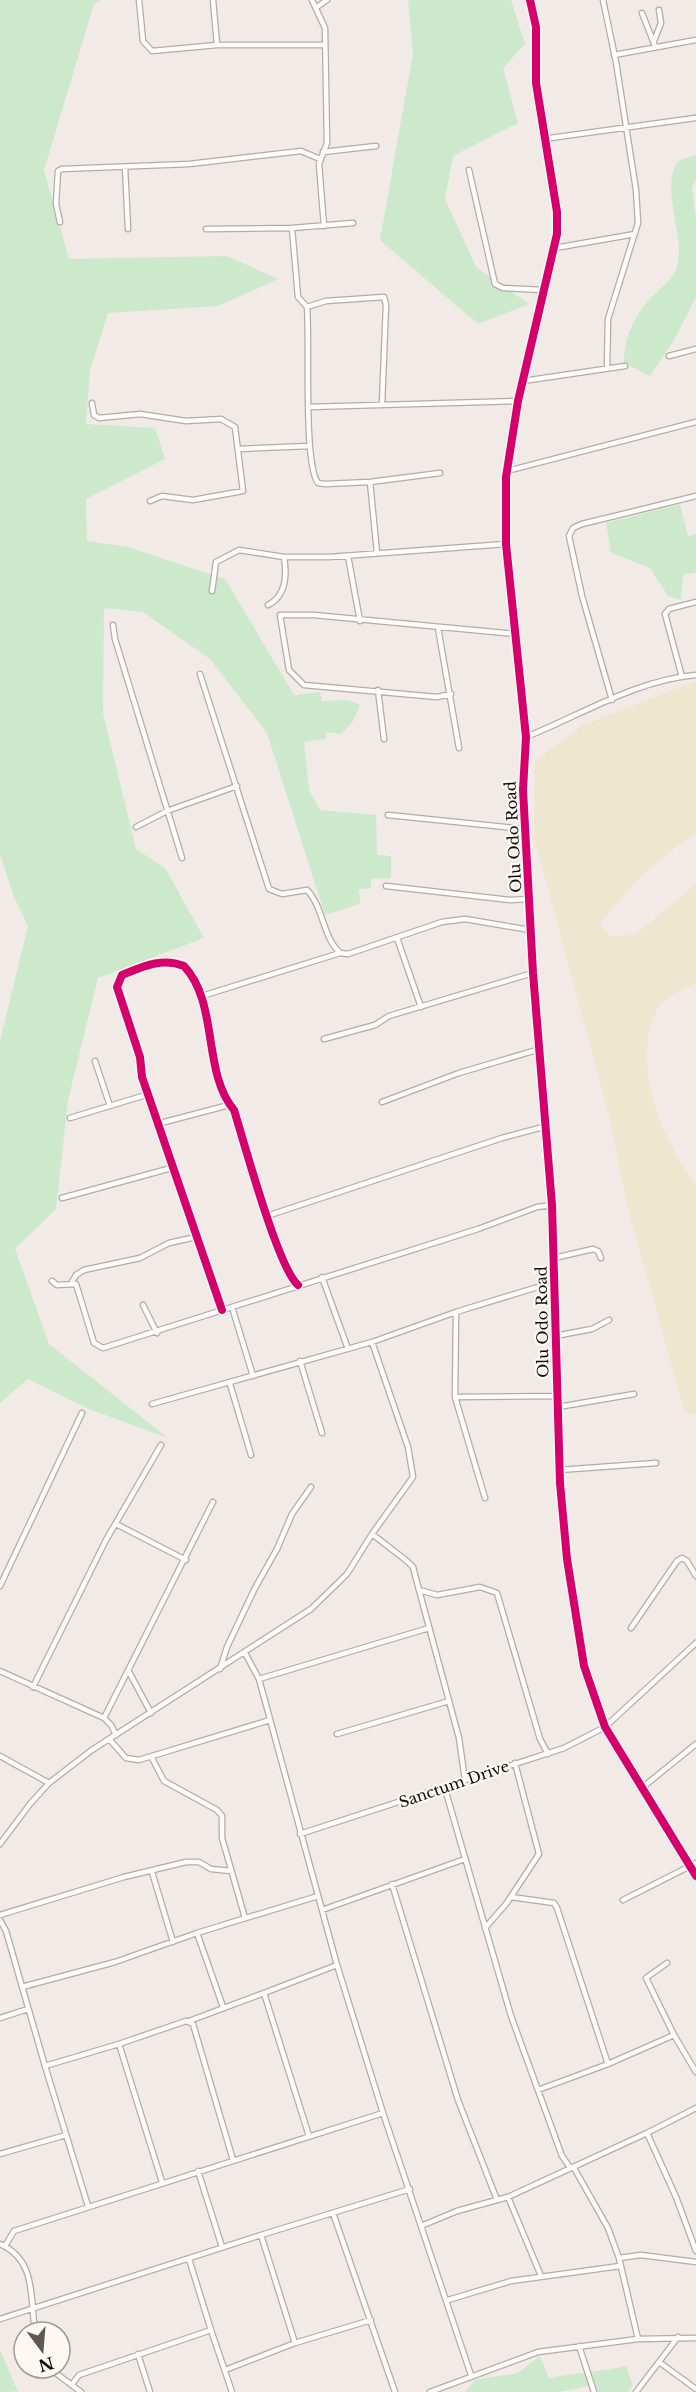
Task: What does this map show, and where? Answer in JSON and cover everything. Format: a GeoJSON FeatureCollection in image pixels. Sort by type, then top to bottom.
{"type":"FeatureCollection","features":[{"type":"Feature","properties":{"kind":"street"},"geometry":{"type":"LineString","coordinates":[[139,0],[143,42],[152,51],[217,45],[324,45]]}},
{"type":"Feature","properties":{"kind":"street"},"geometry":{"type":"LineString","coordinates":[[213,0],[217,45]]}},
{"type":"Feature","properties":{"kind":"street"},"geometry":{"type":"LineString","coordinates":[[312,0],[325,23],[327,143],[320,159],[324,226]]}},
{"type":"Feature","properties":{"kind":"street"},"geometry":{"type":"LineString","coordinates":[[317,7],[327,0]]}},
{"type":"Feature","properties":{"kind":"street","name":"Olu Odo Road"},"geometry":{"type":"LineString","coordinates":[[530,0],[537,27],[536,83],[543,139],[557,212],[555,248],[518,401],[507,471],[506,544],[525,737],[524,829],[552,1205],[559,1470],[567,1559],[584,1666],[605,1727],[696,1876]]}},
{"type":"Feature","properties":{"kind":"street"},"geometry":{"type":"LineString","coordinates":[[603,0],[636,190],[638,223],[608,319],[607,366]]}},
{"type":"Feature","properties":{"kind":"street"},"geometry":{"type":"LineString","coordinates":[[654,43],[661,23],[659,10]]}},
{"type":"Feature","properties":{"kind":"street"},"geometry":{"type":"LineString","coordinates":[[642,13],[645,27],[654,43]]}},
{"type":"Feature","properties":{"kind":"street"},"geometry":{"type":"LineString","coordinates":[[614,55],[654,43],[696,40]]}},
{"type":"Feature","properties":{"kind":"street"},"geometry":{"type":"LineString","coordinates":[[543,139],[695,118]]}},
{"type":"Feature","properties":{"kind":"street"},"geometry":{"type":"LineString","coordinates":[[323,152],[376,146]]}},
{"type":"Feature","properties":{"kind":"street"},"geometry":{"type":"LineString","coordinates":[[60,222],[56,204],[58,171],[189,164],[301,151],[320,159]]}},
{"type":"Feature","properties":{"kind":"street"},"geometry":{"type":"LineString","coordinates":[[125,166],[128,229]]}},
{"type":"Feature","properties":{"kind":"street"},"geometry":{"type":"LineString","coordinates":[[469,171],[495,284],[503,288],[543,290]]}},
{"type":"Feature","properties":{"kind":"street"},"geometry":{"type":"LineString","coordinates":[[206,229],[292,228],[353,223]]}},
{"type":"Feature","properties":{"kind":"street"},"geometry":{"type":"LineString","coordinates":[[292,228],[298,297],[307,307],[309,446],[314,478],[318,483],[370,482],[440,473]]}},
{"type":"Feature","properties":{"kind":"street"},"geometry":{"type":"LineString","coordinates":[[555,248],[635,234]]}},
{"type":"Feature","properties":{"kind":"street"},"geometry":{"type":"LineString","coordinates":[[307,307],[326,302],[384,297],[386,304],[382,404]]}},
{"type":"Feature","properties":{"kind":"street"},"geometry":{"type":"LineString","coordinates":[[669,356],[696,349]]}},
{"type":"Feature","properties":{"kind":"street"},"geometry":{"type":"LineString","coordinates":[[523,381],[570,375],[607,366],[625,366]]}},
{"type":"Feature","properties":{"kind":"street"},"geometry":{"type":"LineString","coordinates":[[309,407],[518,401]]}},
{"type":"Feature","properties":{"kind":"street"},"geometry":{"type":"LineString","coordinates":[[92,403],[94,415],[99,418],[140,414],[186,421],[224,419],[235,427],[243,491],[193,500],[162,496],[150,501]]}},
{"type":"Feature","properties":{"kind":"street"},"geometry":{"type":"LineString","coordinates":[[507,471],[696,422]]}},
{"type":"Feature","properties":{"kind":"street"},"geometry":{"type":"LineString","coordinates":[[239,448],[309,446]]}},
{"type":"Feature","properties":{"kind":"street"},"geometry":{"type":"LineString","coordinates":[[370,482],[377,553]]}},
{"type":"Feature","properties":{"kind":"street"},"geometry":{"type":"LineString","coordinates":[[612,700],[582,597],[569,536],[573,528],[582,524],[696,496]]}},
{"type":"Feature","properties":{"kind":"street"},"geometry":{"type":"LineString","coordinates":[[212,591],[216,562],[236,551],[284,557],[348,556],[506,544]]}},
{"type":"Feature","properties":{"kind":"street"},"geometry":{"type":"LineString","coordinates":[[348,556],[360,621]]}},
{"type":"Feature","properties":{"kind":"street"},"geometry":{"type":"LineString","coordinates":[[268,605],[280,597],[282,592],[286,569],[284,557]]}},
{"type":"Feature","properties":{"kind":"street"},"geometry":{"type":"LineString","coordinates":[[682,676],[665,614],[669,609],[696,602]]}},
{"type":"Feature","properties":{"kind":"street"},"geometry":{"type":"LineString","coordinates":[[451,694],[437,697],[304,684],[289,670],[280,615],[314,615],[516,634]]}},
{"type":"Feature","properties":{"kind":"street"},"geometry":{"type":"LineString","coordinates":[[113,625],[115,639],[182,858]]}},
{"type":"Feature","properties":{"kind":"street"},"geometry":{"type":"LineString","coordinates":[[438,628],[459,748]]}},
{"type":"Feature","properties":{"kind":"street"},"geometry":{"type":"LineString","coordinates":[[200,674],[269,889],[282,894],[307,890],[316,900],[329,938],[340,953]]}},
{"type":"Feature","properties":{"kind":"street"},"geometry":{"type":"LineString","coordinates":[[525,737],[639,687],[682,676],[696,675]]}},
{"type":"Feature","properties":{"kind":"street"},"geometry":{"type":"LineString","coordinates":[[378,690],[384,739]]}},
{"type":"Feature","properties":{"kind":"street"},"geometry":{"type":"LineString","coordinates":[[136,827],[167,811],[237,786]]}},
{"type":"Feature","properties":{"kind":"street"},"geometry":{"type":"LineString","coordinates":[[388,815],[524,829]]}},
{"type":"Feature","properties":{"kind":"street"},"geometry":{"type":"LineString","coordinates":[[386,886],[510,900],[530,899]]}},
{"type":"Feature","properties":{"kind":"street"},"geometry":{"type":"LineString","coordinates":[[202,996],[340,953],[348,954],[442,921],[465,919],[530,930]]}},
{"type":"Feature","properties":{"kind":"street"},"geometry":{"type":"LineString","coordinates":[[397,938],[421,1007]]}},
{"type":"Feature","properties":{"kind":"street"},"geometry":{"type":"LineString","coordinates":[[222,1310],[196,1237],[175,1167],[157,1124],[117,987],[119,978],[153,964],[176,963],[188,971],[202,996],[209,1035],[229,1104],[234,1110],[267,1216],[291,1277],[298,1285]]}},
{"type":"Feature","properties":{"kind":"street"},"geometry":{"type":"LineString","coordinates":[[324,1039],[375,1025],[389,1016],[533,973]]}},
{"type":"Feature","properties":{"kind":"street"},"geometry":{"type":"LineString","coordinates":[[382,1102],[459,1073],[540,1049]]}},
{"type":"Feature","properties":{"kind":"street"},"geometry":{"type":"LineString","coordinates":[[95,1061],[110,1107]]}},
{"type":"Feature","properties":{"kind":"street"},"geometry":{"type":"LineString","coordinates":[[70,1118],[149,1094]]}},
{"type":"Feature","properties":{"kind":"street"},"geometry":{"type":"LineString","coordinates":[[157,1124],[229,1104]]}},
{"type":"Feature","properties":{"kind":"street"},"geometry":{"type":"LineString","coordinates":[[267,1216],[390,1174],[547,1126]]}},
{"type":"Feature","properties":{"kind":"street"},"geometry":{"type":"LineString","coordinates":[[62,1198],[175,1167]]}},
{"type":"Feature","properties":{"kind":"street"},"geometry":{"type":"LineString","coordinates":[[72,1282],[78,1288],[97,1347],[110,1347],[322,1277],[478,1229],[537,1207],[552,1205]]}},
{"type":"Feature","properties":{"kind":"street"},"geometry":{"type":"LineString","coordinates":[[52,1281],[57,1285],[72,1282],[84,1270],[140,1258],[169,1243],[196,1237]]}},
{"type":"Feature","properties":{"kind":"street"},"geometry":{"type":"LineString","coordinates":[[554,1258],[593,1249],[598,1251],[602,1258]]}},
{"type":"Feature","properties":{"kind":"street"},"geometry":{"type":"LineString","coordinates":[[322,1277],[348,1348]]}},
{"type":"Feature","properties":{"kind":"street"},"geometry":{"type":"LineString","coordinates":[[152,1404],[230,1384],[300,1361],[372,1342],[456,1311],[554,1282]]}},
{"type":"Feature","properties":{"kind":"street"},"geometry":{"type":"LineString","coordinates":[[143,1305],[157,1333]]}},
{"type":"Feature","properties":{"kind":"street"},"geometry":{"type":"LineString","coordinates":[[232,1307],[253,1376]]}},
{"type":"Feature","properties":{"kind":"street"},"geometry":{"type":"LineString","coordinates":[[456,1311],[455,1397],[485,1498]]}},
{"type":"Feature","properties":{"kind":"street"},"geometry":{"type":"LineString","coordinates":[[555,1336],[592,1329],[609,1320]]}},
{"type":"Feature","properties":{"kind":"street"},"geometry":{"type":"LineString","coordinates":[[0,1844],[49,1783],[109,1739],[311,1609],[347,1574],[372,1534],[413,1477],[413,1469],[372,1342]]}},
{"type":"Feature","properties":{"kind":"street"},"geometry":{"type":"LineString","coordinates":[[300,1361],[322,1433]]}},
{"type":"Feature","properties":{"kind":"street"},"geometry":{"type":"LineString","coordinates":[[230,1384],[251,1455]]}},
{"type":"Feature","properties":{"kind":"street"},"geometry":{"type":"LineString","coordinates":[[558,1407],[634,1394]]}},
{"type":"Feature","properties":{"kind":"street"},"geometry":{"type":"LineString","coordinates":[[455,1397],[557,1396]]}},
{"type":"Feature","properties":{"kind":"street"},"geometry":{"type":"LineString","coordinates":[[0,1586],[82,1413]]}},
{"type":"Feature","properties":{"kind":"street"},"geometry":{"type":"LineString","coordinates":[[33,1687],[116,1524],[161,1445]]}},
{"type":"Feature","properties":{"kind":"street"},"geometry":{"type":"LineString","coordinates":[[559,1470],[656,1463]]}},
{"type":"Feature","properties":{"kind":"street"},"geometry":{"type":"LineString","coordinates":[[220,1669],[227,1647],[255,1588],[273,1558],[289,1520],[311,1487]]}},
{"type":"Feature","properties":{"kind":"street"},"geometry":{"type":"LineString","coordinates":[[104,1718],[186,1560],[213,1502]]}},
{"type":"Feature","properties":{"kind":"street"},"geometry":{"type":"LineString","coordinates":[[116,1524],[186,1560]]}},
{"type":"Feature","properties":{"kind":"street"},"geometry":{"type":"LineString","coordinates":[[372,1534],[413,1568],[459,1738],[465,1780]]}},
{"type":"Feature","properties":{"kind":"street"},"geometry":{"type":"LineString","coordinates":[[630,1628],[677,1561],[682,1558],[687,1561],[696,1576]]}},
{"type":"Feature","properties":{"kind":"street"},"geometry":{"type":"LineString","coordinates":[[419,1590],[437,1594],[480,1587],[496,1593],[540,1739],[548,1754]]}},
{"type":"Feature","properties":{"kind":"street"},"geometry":{"type":"LineString","coordinates":[[259,1679],[429,1628]]}},
{"type":"Feature","properties":{"kind":"street","name":"Sanctum Drive"},"geometry":{"type":"LineString","coordinates":[[300,1834],[548,1754],[605,1727],[696,1643]]}},
{"type":"Feature","properties":{"kind":"street"},"geometry":{"type":"LineString","coordinates":[[245,1653],[259,1679],[337,1965],[383,2113],[448,2300],[471,2375]]}},
{"type":"Feature","properties":{"kind":"street"},"geometry":{"type":"LineString","coordinates":[[128,1670],[151,1713]]}},
{"type":"Feature","properties":{"kind":"street"},"geometry":{"type":"LineString","coordinates":[[0,1671],[104,1718],[116,1735]]}},
{"type":"Feature","properties":{"kind":"street"},"geometry":{"type":"LineString","coordinates":[[337,1734],[449,1701]]}},
{"type":"Feature","properties":{"kind":"street"},"geometry":{"type":"LineString","coordinates":[[109,1739],[130,1760],[152,1758],[270,1720]]}},
{"type":"Feature","properties":{"kind":"street"},"geometry":{"type":"LineString","coordinates":[[643,1787],[696,1744]]}},
{"type":"Feature","properties":{"kind":"street"},"geometry":{"type":"LineString","coordinates":[[0,1756],[49,1783]]}},
{"type":"Feature","properties":{"kind":"street"},"geometry":{"type":"LineString","coordinates":[[152,1758],[164,1781],[217,1810],[222,1816],[224,1827],[222,1838],[245,1918]]}},
{"type":"Feature","properties":{"kind":"street"},"geometry":{"type":"LineString","coordinates":[[485,1928],[511,1897],[539,1854],[515,1763]]}},
{"type":"Feature","properties":{"kind":"street"},"geometry":{"type":"LineString","coordinates":[[445,1789],[511,2016],[562,2156],[569,2166],[574,2168],[608,2228],[619,2258],[638,2339]]}},
{"type":"Feature","properties":{"kind":"street"},"geometry":{"type":"LineString","coordinates":[[322,1910],[465,1859]]}},
{"type":"Feature","properties":{"kind":"street"},"geometry":{"type":"LineString","coordinates":[[0,1915],[124,1877],[195,1861],[211,1869],[231,1871]]}},
{"type":"Feature","properties":{"kind":"street"},"geometry":{"type":"LineString","coordinates":[[623,1900],[696,1863]]}},
{"type":"Feature","properties":{"kind":"street"},"geometry":{"type":"LineString","coordinates":[[152,1872],[173,1942]]}},
{"type":"Feature","properties":{"kind":"street"},"geometry":{"type":"LineString","coordinates":[[392,1884],[458,2100],[497,2200]]}},
{"type":"Feature","properties":{"kind":"street"},"geometry":{"type":"LineString","coordinates":[[22,1987],[115,1962],[197,1933],[318,1896]]}},
{"type":"Feature","properties":{"kind":"street"},"geometry":{"type":"LineString","coordinates":[[511,1897],[547,1901],[554,1903],[557,1908],[608,2064]]}},
{"type":"Feature","properties":{"kind":"street"},"geometry":{"type":"LineString","coordinates":[[0,1920],[88,2206]]}},
{"type":"Feature","properties":{"kind":"street"},"geometry":{"type":"LineString","coordinates":[[197,1933],[223,2007]]}},
{"type":"Feature","properties":{"kind":"street"},"geometry":{"type":"LineString","coordinates":[[667,1963],[646,1978],[674,2035],[696,2072]]}},
{"type":"Feature","properties":{"kind":"street"},"geometry":{"type":"LineString","coordinates":[[45,2066],[189,2021],[337,1965]]}},
{"type":"Feature","properties":{"kind":"street"},"geometry":{"type":"LineString","coordinates":[[264,1993],[309,2136]]}},
{"type":"Feature","properties":{"kind":"street"},"geometry":{"type":"LineString","coordinates":[[0,2018],[28,2009]]}},
{"type":"Feature","properties":{"kind":"street"},"geometry":{"type":"LineString","coordinates":[[189,2021],[194,2024],[233,2160]]}},
{"type":"Feature","properties":{"kind":"street"},"geometry":{"type":"LineString","coordinates":[[538,2090],[608,2064],[674,2035]]}},
{"type":"Feature","properties":{"kind":"street"},"geometry":{"type":"LineString","coordinates":[[119,2044],[162,2182]]}},
{"type":"Feature","properties":{"kind":"street"},"geometry":{"type":"LineString","coordinates":[[421,2226],[508,2196],[574,2168],[696,2108]]}},
{"type":"Feature","properties":{"kind":"street"},"geometry":{"type":"LineString","coordinates":[[34,2320],[30,2282],[23,2260],[2,2245],[14,2231],[198,2170],[383,2113]]}},
{"type":"Feature","properties":{"kind":"street"},"geometry":{"type":"LineString","coordinates":[[619,2258],[641,2255],[695,2262],[696,2253],[676,2197],[647,2133]]}},
{"type":"Feature","properties":{"kind":"street"},"geometry":{"type":"LineString","coordinates":[[0,2154],[66,2135]]}},
{"type":"Feature","properties":{"kind":"street"},"geometry":{"type":"LineString","coordinates":[[198,2170],[222,2247]]}},
{"type":"Feature","properties":{"kind":"street"},"geometry":{"type":"LineString","coordinates":[[0,2319],[410,2189]]}},
{"type":"Feature","properties":{"kind":"street"},"geometry":{"type":"LineString","coordinates":[[508,2196],[541,2276]]}},
{"type":"Feature","properties":{"kind":"street"},"geometry":{"type":"LineString","coordinates":[[333,2213],[395,2392]]}},
{"type":"Feature","properties":{"kind":"street"},"geometry":{"type":"LineString","coordinates":[[261,2235],[296,2343]]}},
{"type":"Feature","properties":{"kind":"street"},"geometry":{"type":"LineString","coordinates":[[189,2259],[232,2392]]}},
{"type":"Feature","properties":{"kind":"street"},"geometry":{"type":"LineString","coordinates":[[448,2300],[501,2284],[541,2276],[620,2266]]}},
{"type":"Feature","properties":{"kind":"street"},"geometry":{"type":"LineString","coordinates":[[225,2370],[296,2343],[371,2320]]}},
{"type":"Feature","properties":{"kind":"street"},"geometry":{"type":"LineString","coordinates":[[73,2383],[79,2375],[211,2330]]}},
{"type":"Feature","properties":{"kind":"street"},"geometry":{"type":"LineString","coordinates":[[636,2392],[678,2337]]}},
{"type":"Feature","properties":{"kind":"street"},"geometry":{"type":"LineString","coordinates":[[430,2392],[538,2352],[638,2339],[696,2338]]}},
{"type":"Feature","properties":{"kind":"street"},"geometry":{"type":"LineString","coordinates":[[579,2346],[594,2392]]}},
{"type":"Feature","properties":{"kind":"street"},"geometry":{"type":"LineString","coordinates":[[138,2354],[150,2392]]}},
{"type":"Feature","properties":{"kind":"street"},"geometry":{"type":"LineString","coordinates":[[659,2362],[696,2389]]}},
{"type":"Feature","properties":{"kind":"street"},"geometry":{"type":"LineString","coordinates":[[68,2380],[81,2392]]}},
{"type":"Feature","properties":{"kind":"green space"},"geometry":{"type":"Polygon","coordinates":[[[0,0],[102,0],[94,4],[44,170],[69,259],[227,256],[278,279],[218,306],[108,313],[90,371],[86,424],[155,428],[165,459],[86,499],[87,541],[128,547],[225,579],[294,695],[320,692],[322,701],[348,700],[360,705],[353,721],[341,734],[327,732],[325,739],[304,742],[309,790],[320,810],[376,815],[377,855],[391,856],[391,878],[371,879],[371,888],[359,889],[360,904],[325,915],[267,733],[210,659],[143,612],[104,608],[103,713],[136,849],[165,868],[204,938],[98,978],[68,1100],[56,1209],[15,1249],[49,1344],[168,1438],[89,1409],[28,1379],[0,1403],[0,1041],[28,926],[14,897],[0,854],[0,0]]]}},
{"type":"Feature","properties":{"kind":"green space"},"geometry":{"type":"Polygon","coordinates":[[[408,0],[511,0],[525,44],[503,68],[518,123],[453,156],[445,199],[476,267],[529,304],[478,324],[380,240],[413,53],[408,0]]]}},
{"type":"Feature","properties":{"kind":"green space"},"geometry":{"type":"Polygon","coordinates":[[[696,155],[696,180],[692,188],[696,217],[696,297],[674,340],[650,376],[624,363],[624,354],[631,327],[640,311],[671,278],[677,267],[679,242],[671,192],[672,180],[674,169],[679,161],[696,155]]]}},
{"type":"Feature","properties":{"kind":"green space"},"geometry":{"type":"Polygon","coordinates":[[[680,504],[688,536],[696,534],[696,573],[683,574],[681,600],[668,596],[650,568],[611,553],[606,523],[680,504]]]}},
{"type":"Feature","properties":{"kind":"green space"},"geometry":{"type":"Polygon","coordinates":[[[0,2350],[18,2392],[0,2392],[0,2350]]]}},
{"type":"Feature","properties":{"kind":"green space"},"geometry":{"type":"Polygon","coordinates":[[[540,2356],[549,2378],[626,2366],[633,2385],[628,2392],[598,2392],[596,2385],[558,2392],[465,2392],[475,2380],[518,2373],[540,2356]]]}},
{"type":"Feature","properties":{"kind":"sand"},"geometry":{"type":"Polygon","coordinates":[[[696,681],[696,834],[644,874],[600,923],[610,936],[635,935],[696,884],[696,983],[670,996],[658,1008],[650,1029],[647,1052],[648,1076],[661,1124],[683,1167],[696,1184],[696,1414],[685,1413],[627,1205],[609,1116],[534,836],[535,761],[583,725],[696,681]]]}},
{"type":"Feature","properties":{"kind":"cycle path"},"geometry":{"type":"LineString","coordinates":[[530,0],[536,27],[536,83],[557,212],[557,234],[518,401],[506,477],[506,544],[526,737],[523,790],[533,973],[552,1205],[560,1483],[567,1559],[584,1666],[605,1727],[696,1876]]}},
{"type":"Feature","properties":{"kind":"cycle path"},"geometry":{"type":"LineString","coordinates":[[222,1310],[142,1077],[140,1057],[117,987],[122,975],[145,966],[176,963],[184,966],[195,981],[207,1018],[218,1077],[224,1094],[234,1110],[262,1203],[281,1255],[298,1285]]}}]}
